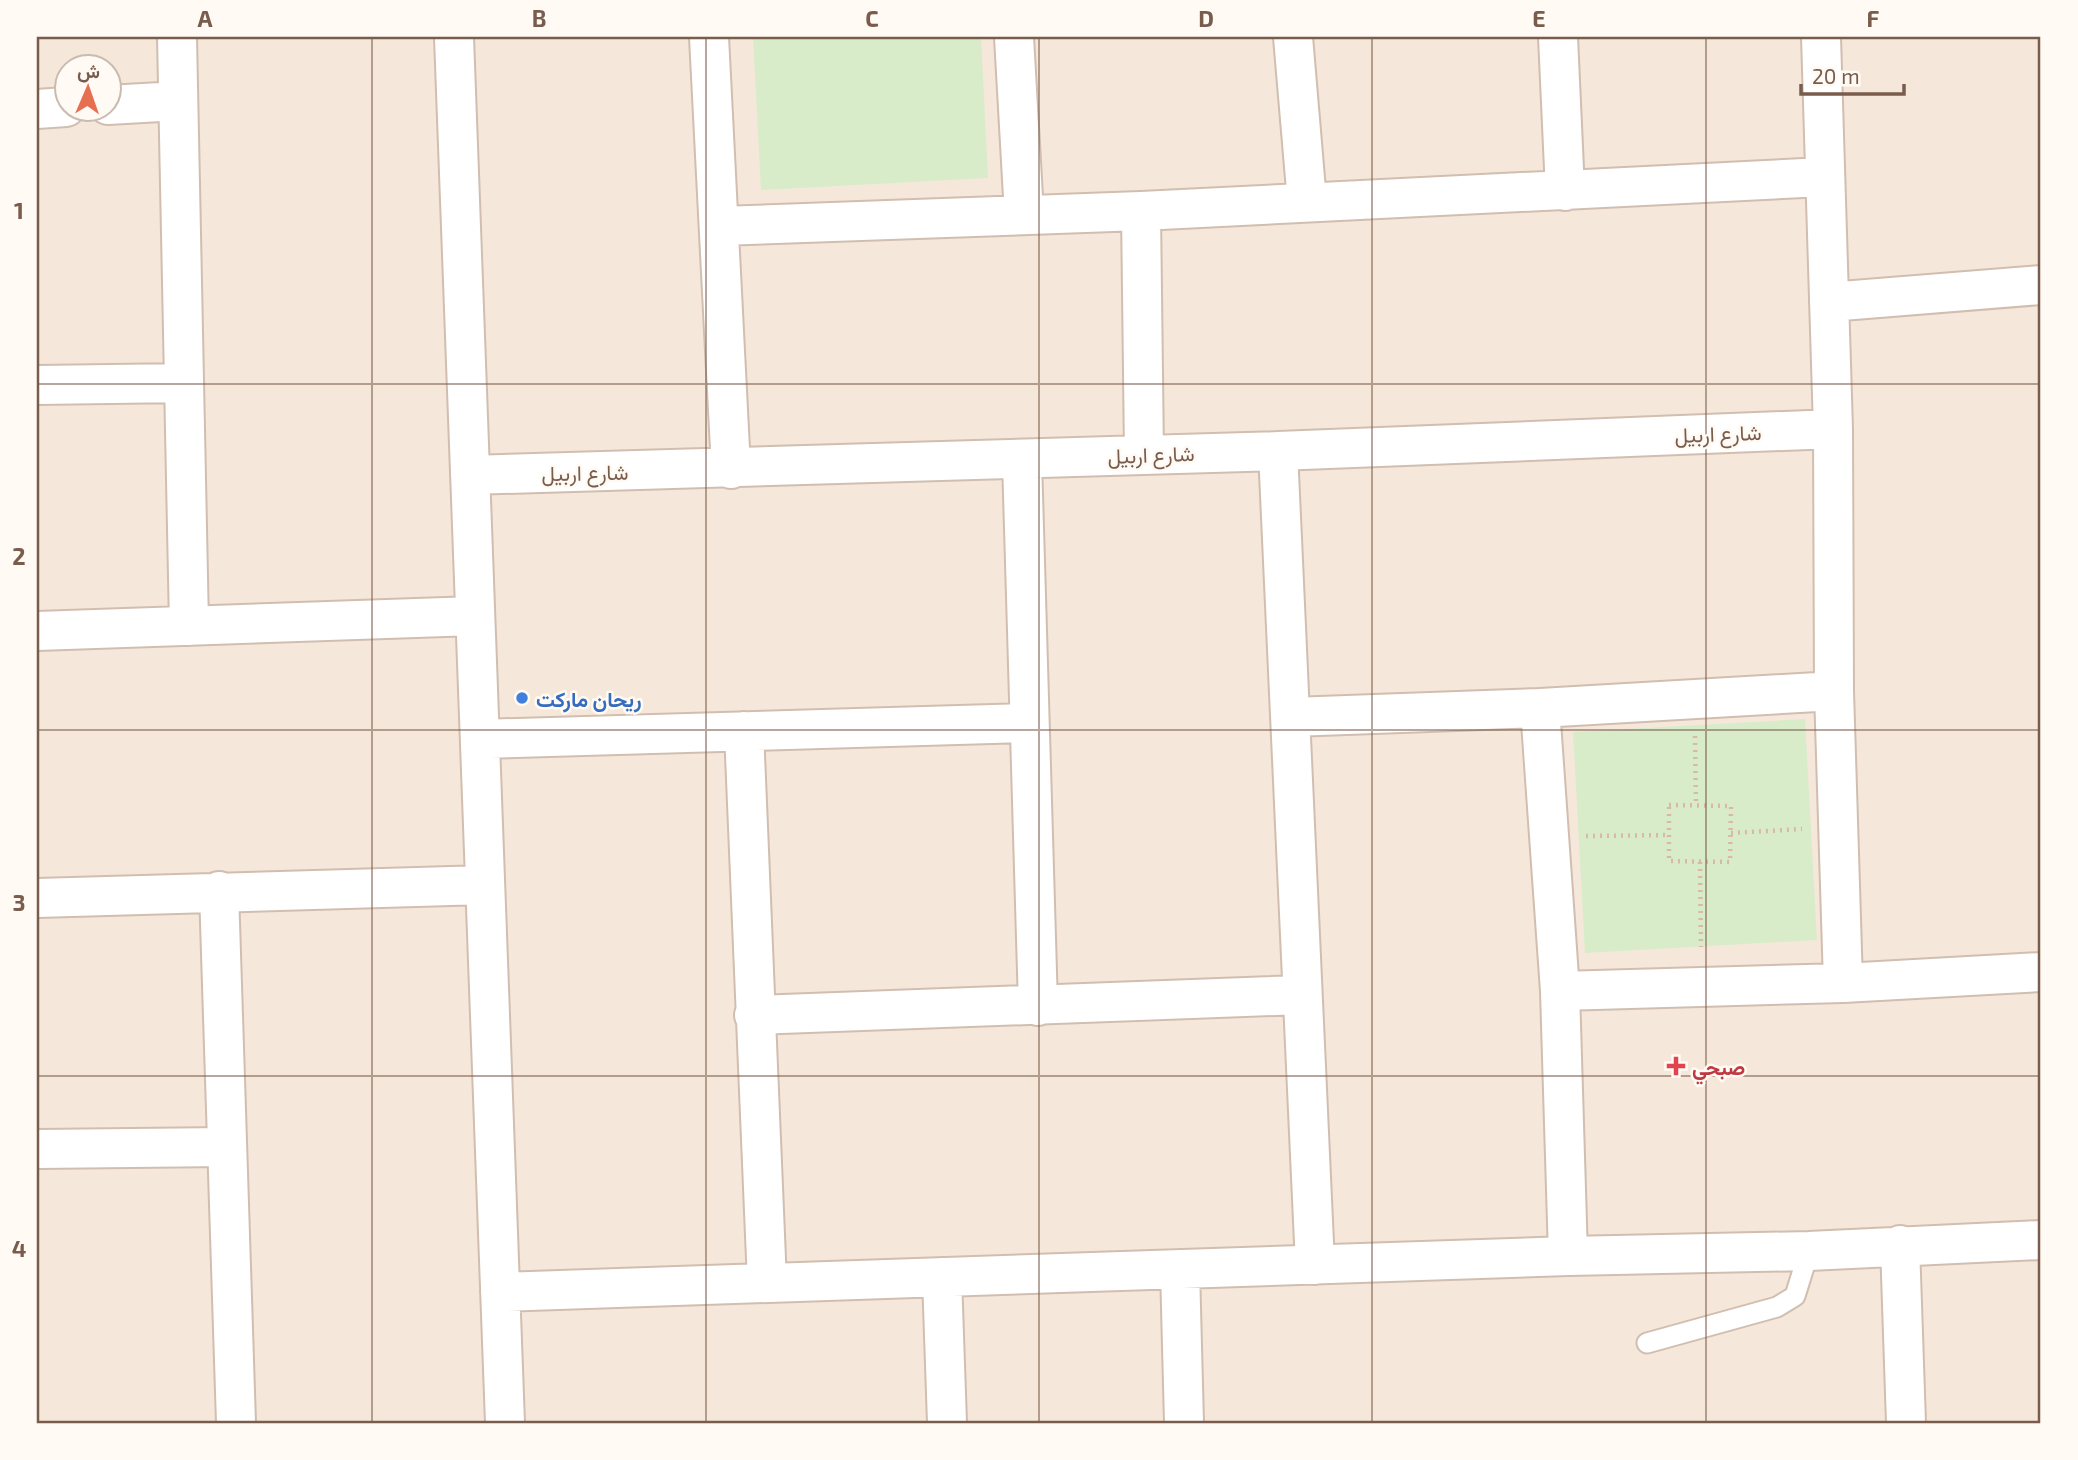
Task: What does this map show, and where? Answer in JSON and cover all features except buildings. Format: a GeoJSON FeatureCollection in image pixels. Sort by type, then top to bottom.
{"type":"FeatureCollection","features":[{"type":"Feature","properties":{"kind":"street"},"geometry":{"type":"LineString","coordinates":[[177,37],[189,626]]}},
{"type":"Feature","properties":{"kind":"street"},"geometry":{"type":"LineString","coordinates":[[454,37],[505,1423]]}},
{"type":"Feature","properties":{"kind":"street"},"geometry":{"type":"LineString","coordinates":[[709,37],[731,469]]}},
{"type":"Feature","properties":{"kind":"street"},"geometry":{"type":"LineString","coordinates":[[1014,37],[1024,215]]}},
{"type":"Feature","properties":{"kind":"street"},"geometry":{"type":"LineString","coordinates":[[1293,37],[1307,202]]}},
{"type":"Feature","properties":{"kind":"street"},"geometry":{"type":"LineString","coordinates":[[1558,37],[1566,191]]}},
{"type":"Feature","properties":{"kind":"street"},"geometry":{"type":"LineString","coordinates":[[1821,37],[1833,429],[1834,691],[1843,983]]}},
{"type":"Feature","properties":{"kind":"street"},"geometry":{"type":"LineString","coordinates":[[122,104],[178,101]]}},
{"type":"Feature","properties":{"kind":"street"},"geometry":{"type":"LineString","coordinates":[[720,226],[1141,211],[1824,177]]}},
{"type":"Feature","properties":{"kind":"street"},"geometry":{"type":"LineString","coordinates":[[1141,211],[1144,454]]}},
{"type":"Feature","properties":{"kind":"street"},"geometry":{"type":"LineString","coordinates":[[1829,302],[2041,285]]}},
{"type":"Feature","properties":{"kind":"street"},"geometry":{"type":"LineString","coordinates":[[37,386],[184,383]]}},
{"type":"Feature","properties":{"kind":"street","name":"شارع اربيل"},"geometry":{"type":"LineString","coordinates":[[470,475],[1278,452],[1833,429]]}},
{"type":"Feature","properties":{"kind":"street"},"geometry":{"type":"LineString","coordinates":[[1278,452],[1315,1265]]}},
{"type":"Feature","properties":{"kind":"street"},"geometry":{"type":"LineString","coordinates":[[1022,460],[1038,1006]]}},
{"type":"Feature","properties":{"kind":"street"},"geometry":{"type":"LineString","coordinates":[[37,631],[475,616]]}},
{"type":"Feature","properties":{"kind":"street"},"geometry":{"type":"LineString","coordinates":[[1292,717],[1541,708],[1834,691]]}},
{"type":"Feature","properties":{"kind":"street"},"geometry":{"type":"LineString","coordinates":[[1541,708],[1560,991],[1568,1256]]}},
{"type":"Feature","properties":{"kind":"street"},"geometry":{"type":"LineString","coordinates":[[480,739],[1029,723]]}},
{"type":"Feature","properties":{"kind":"street"},"geometry":{"type":"LineString","coordinates":[[744,731],[767,1283]]}},
{"type":"Feature","properties":{"kind":"street"},"geometry":{"type":"LineString","coordinates":[[37,898],[485,885]]}},
{"type":"Feature","properties":{"kind":"street"},"geometry":{"type":"LineString","coordinates":[[219,891],[236,1423]]}},
{"type":"Feature","properties":{"kind":"street"},"geometry":{"type":"LineString","coordinates":[[1560,991],[1843,983],[2041,972]]}},
{"type":"Feature","properties":{"kind":"street"},"geometry":{"type":"LineString","coordinates":[[754,1015],[1301,995]]}},
{"type":"Feature","properties":{"kind":"street"},"geometry":{"type":"LineString","coordinates":[[37,1149],[226,1147]]}},
{"type":"Feature","properties":{"kind":"street"},"geometry":{"type":"LineString","coordinates":[[500,1292],[1568,1256],[1809,1251],[2041,1240]]}},
{"type":"Feature","properties":{"kind":"street"},"geometry":{"type":"LineString","coordinates":[[1900,1245],[1906,1423]]}},
{"type":"Feature","properties":{"kind":"street"},"geometry":{"type":"LineString","coordinates":[[1180,1269],[1184,1423]]}},
{"type":"Feature","properties":{"kind":"street"},"geometry":{"type":"LineString","coordinates":[[942,1277],[947,1423]]}},
{"type":"Feature","properties":{"kind":"lane"},"geometry":{"type":"LineString","coordinates":[[1647,1343],[1777,1307],[1795,1296],[1809,1251]]}},
{"type":"Feature","properties":{"kind":"path"},"geometry":{"type":"LineString","coordinates":[[1695,725],[1696,806]]}},
{"type":"Feature","properties":{"kind":"path"},"geometry":{"type":"LineString","coordinates":[[1669,805],[1731,806],[1731,833],[1730,862],[1669,861],[1669,805]]}},
{"type":"Feature","properties":{"kind":"path"},"geometry":{"type":"LineString","coordinates":[[1731,833],[1838,827]]}},
{"type":"Feature","properties":{"kind":"path"},"geometry":{"type":"LineString","coordinates":[[1579,836],[1669,835]]}},
{"type":"Feature","properties":{"kind":"path"},"geometry":{"type":"LineString","coordinates":[[1700,862],[1702,947]]}},
{"type":"Feature","properties":{"kind":"shaded area"},"geometry":{"type":"Polygon","coordinates":[[[37,37],[2041,37],[2041,1423],[37,1423],[37,37]]]}},
{"type":"Feature","properties":{"kind":"green space"},"geometry":{"type":"Polygon","coordinates":[[[753,37],[981,37],[988,178],[761,190],[753,37]]]}},
{"type":"Feature","properties":{"kind":"green space"},"geometry":{"type":"Polygon","coordinates":[[[1805,719],[1817,940],[1585,953],[1573,732],[1805,719]]]}},
{"type":"Feature","properties":{"kind":"place","name":"ريحان ماركت"},"geometry":{"type":"Point","coordinates":[522,698]}},
{"type":"Feature","properties":{"kind":"place","name":"صبحي"},"geometry":{"type":"Point","coordinates":[1676,1066]}}]}
